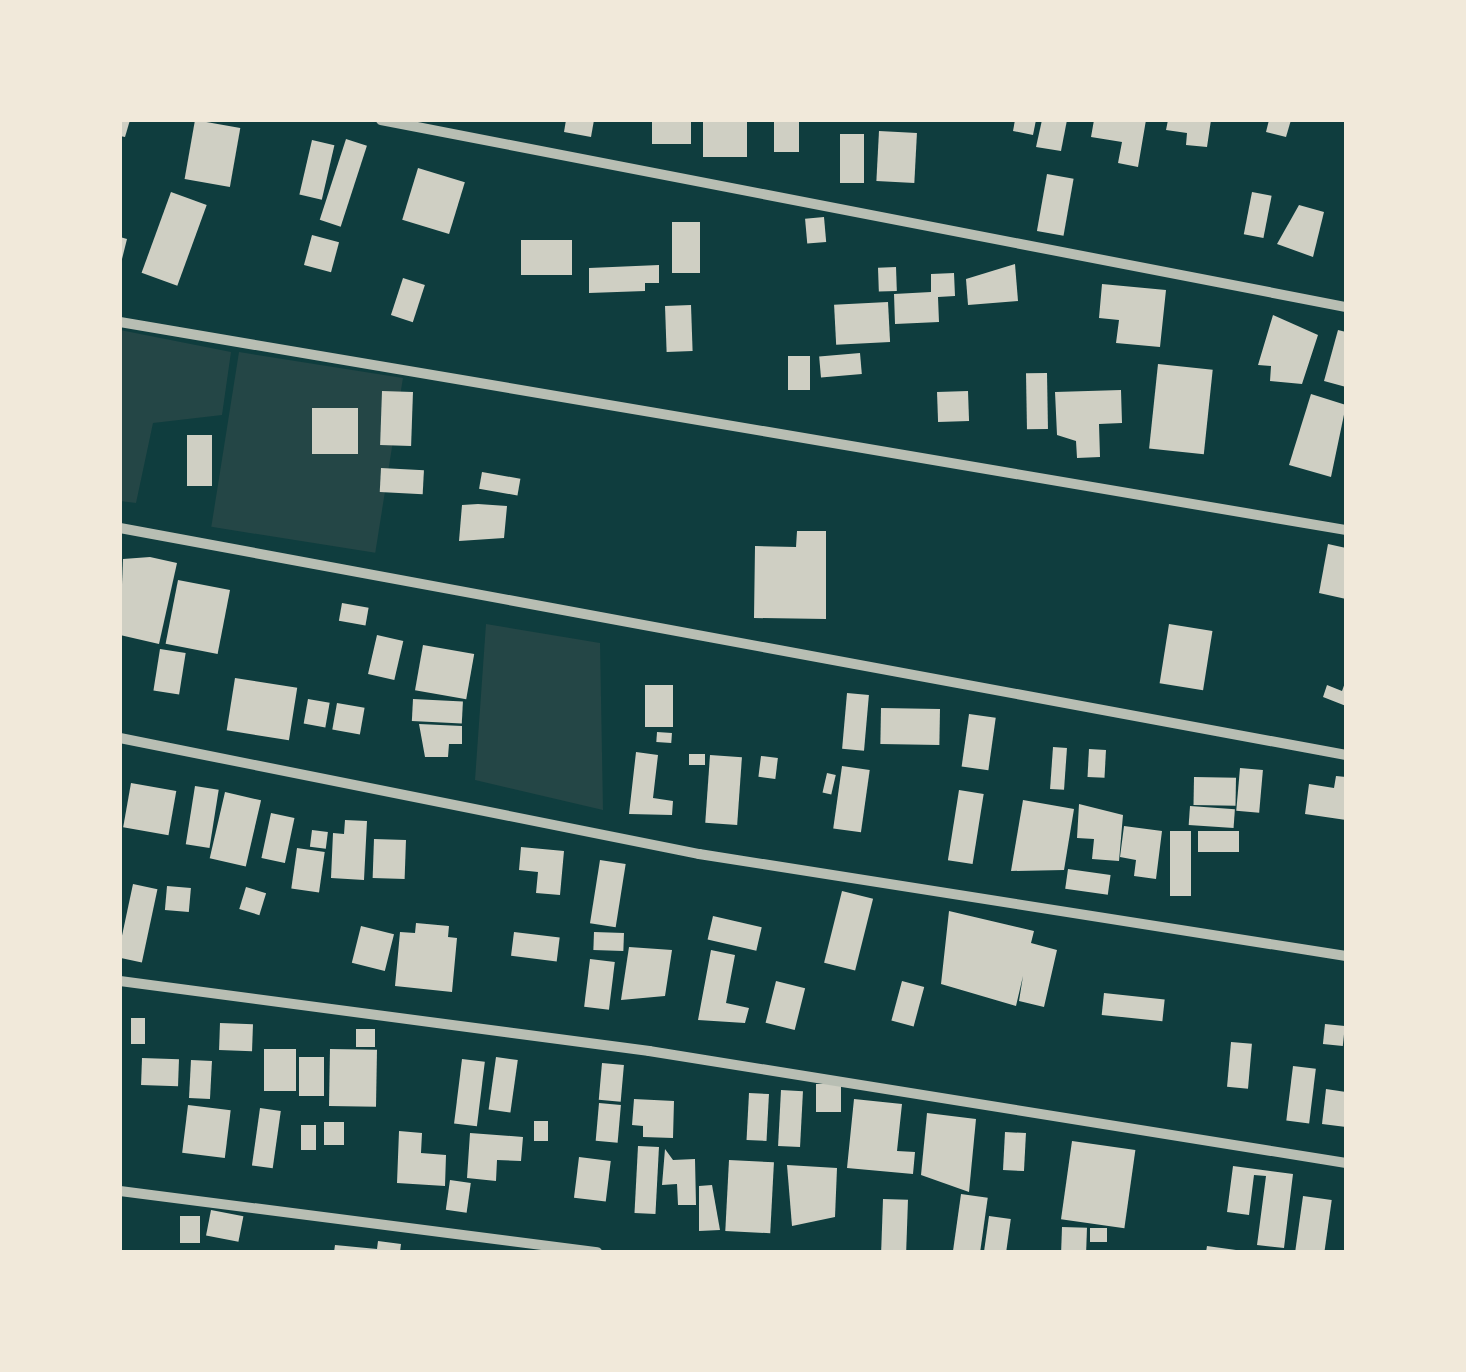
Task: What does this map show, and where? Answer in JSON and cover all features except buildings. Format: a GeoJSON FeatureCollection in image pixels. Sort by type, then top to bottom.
{"type":"FeatureCollection","features":[{"type":"Feature","properties":{"kind":"street"},"geometry":{"type":"LineString","coordinates":[[382,120],[1346,307]]}},
{"type":"Feature","properties":{"kind":"street"},"geometry":{"type":"LineString","coordinates":[[120,322],[1346,530]]}},
{"type":"Feature","properties":{"kind":"street"},"geometry":{"type":"LineString","coordinates":[[120,528],[1346,755]]}},
{"type":"Feature","properties":{"kind":"street"},"geometry":{"type":"LineString","coordinates":[[120,738],[698,854],[1346,956]]}},
{"type":"Feature","properties":{"kind":"street"},"geometry":{"type":"LineString","coordinates":[[120,980],[649,1051],[1346,1163]]}},
{"type":"Feature","properties":{"kind":"street"},"geometry":{"type":"LineString","coordinates":[[120,1190],[597,1252]]}},
{"type":"Feature","properties":{"kind":"shaded area"},"geometry":{"type":"Polygon","coordinates":[[[120,330],[231,352],[222,415],[153,423],[136,503],[120,501],[120,330]]]}},
{"type":"Feature","properties":{"kind":"shaded area"},"geometry":{"type":"Polygon","coordinates":[[[239,352],[403,378],[375,553],[211,527],[239,352]]]}},
{"type":"Feature","properties":{"kind":"shaded area"},"geometry":{"type":"Polygon","coordinates":[[[486,624],[600,643],[603,810],[475,780],[486,624]]]}}]}
